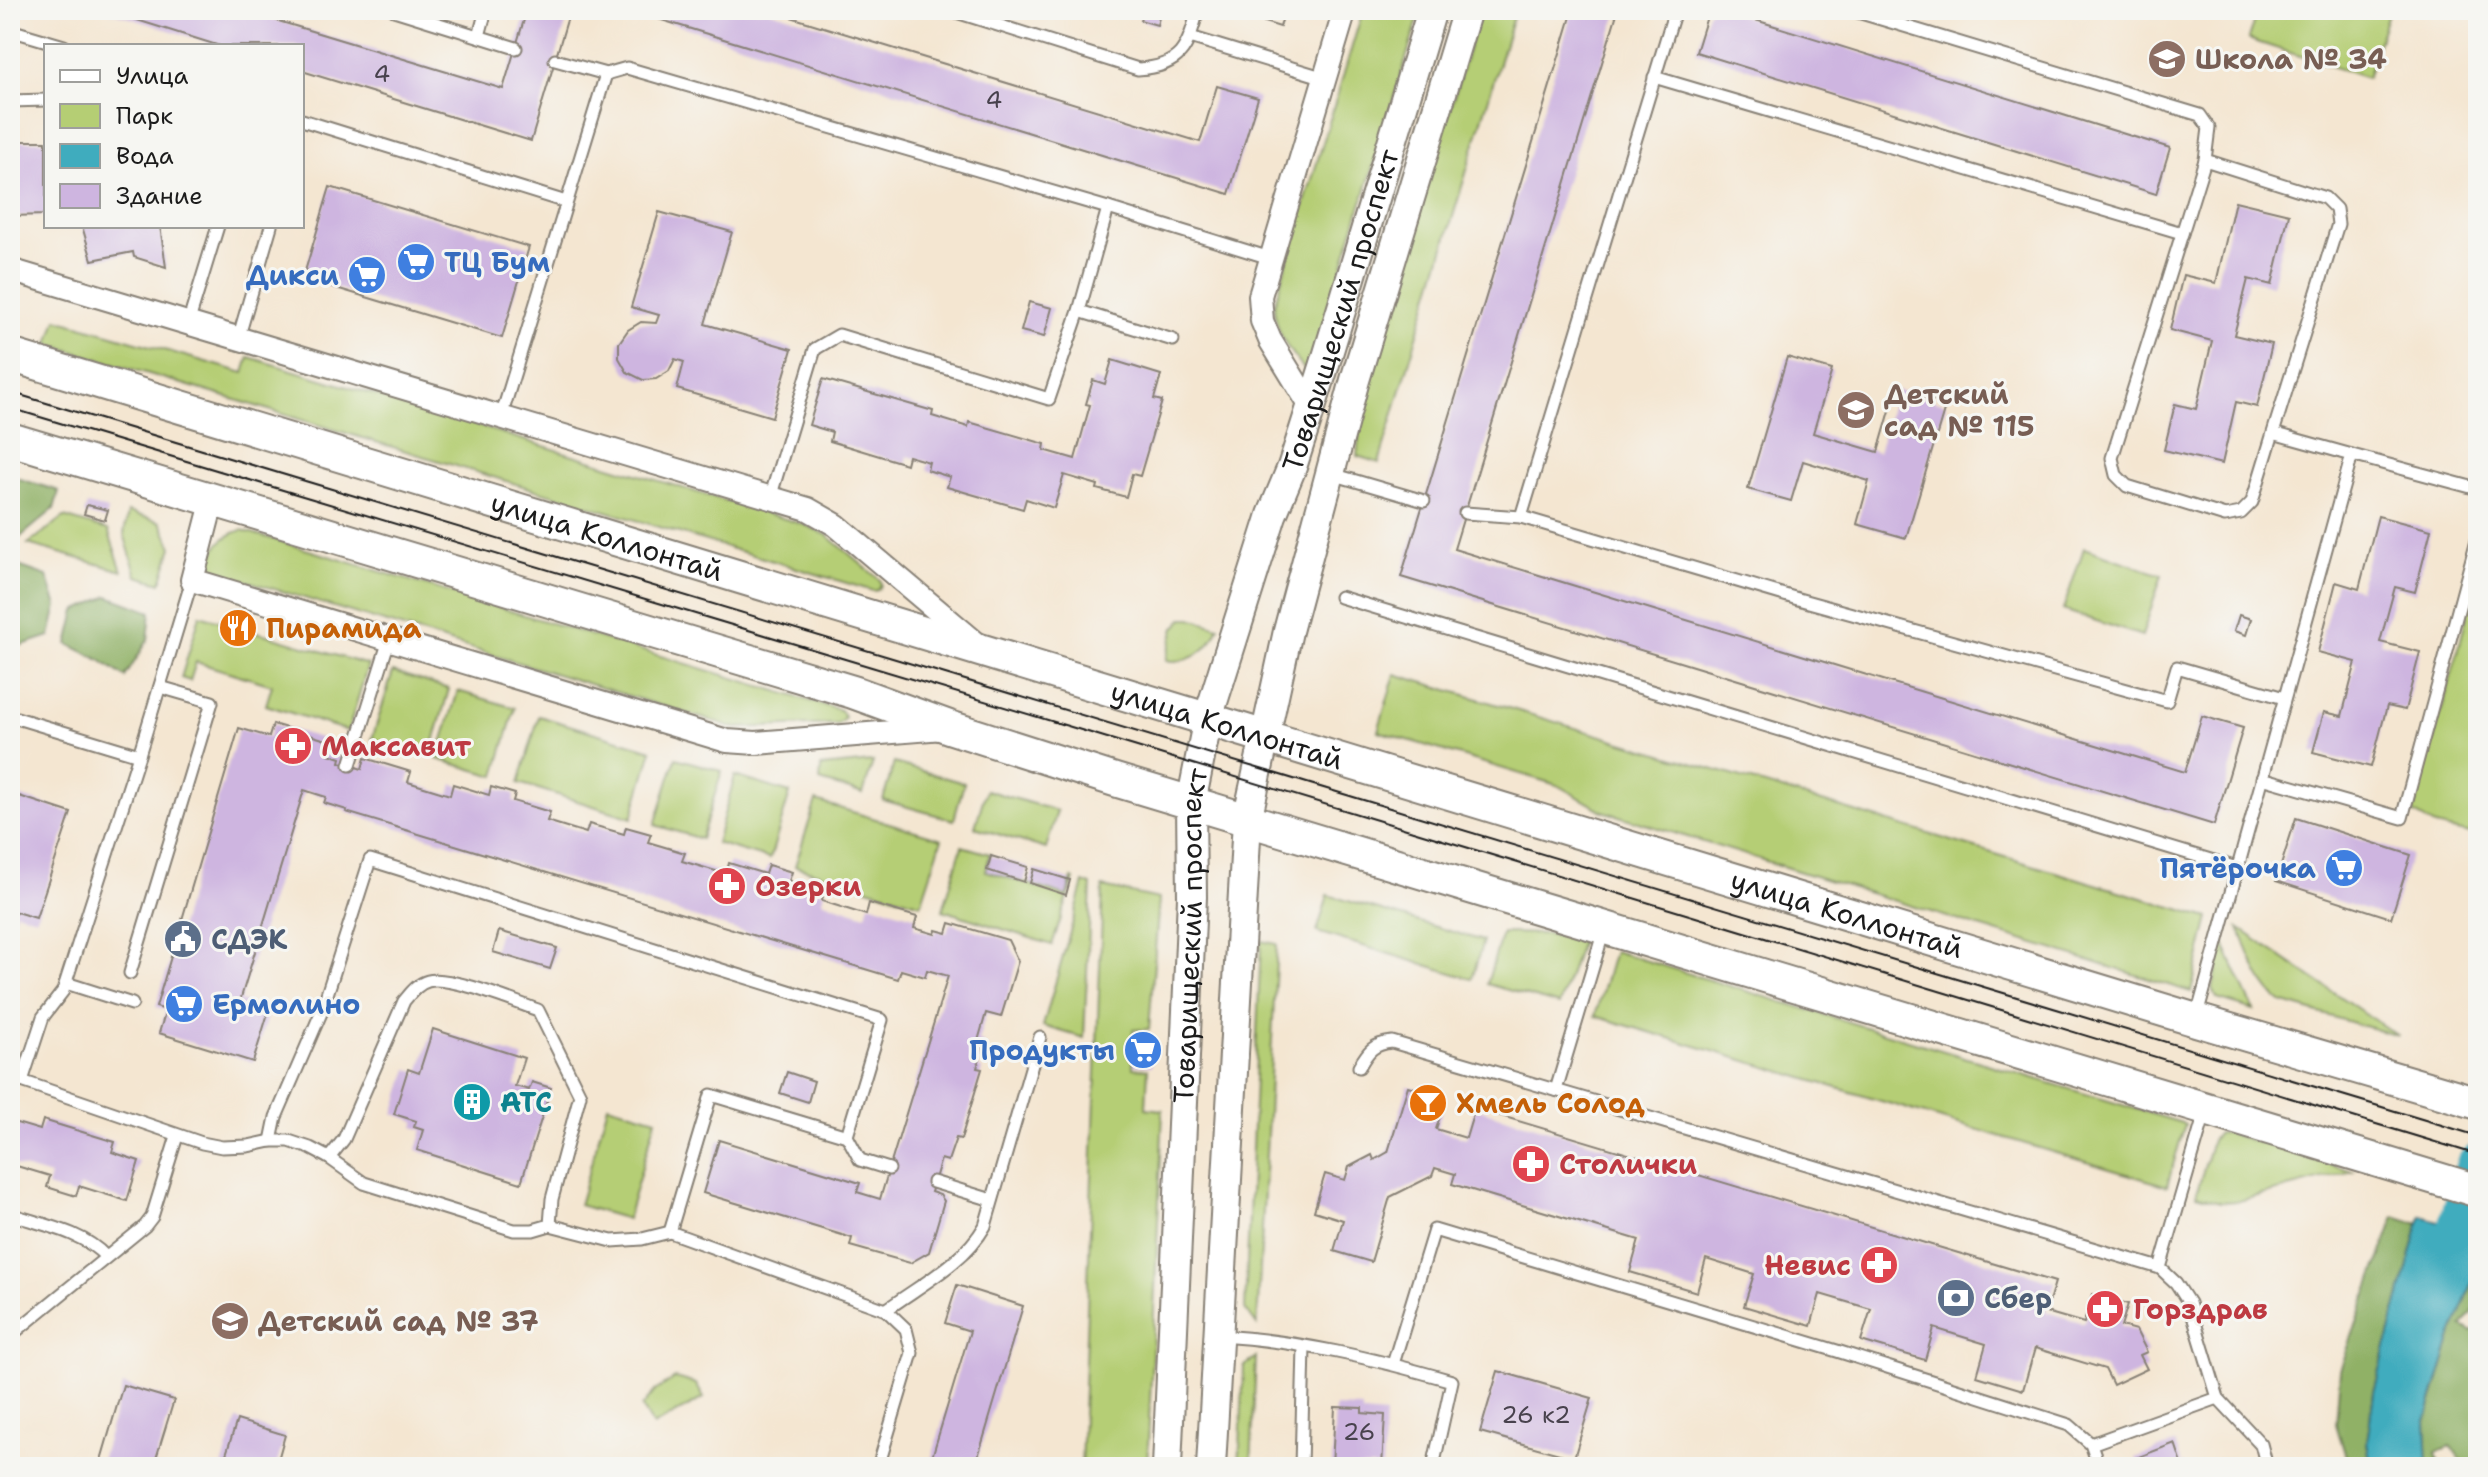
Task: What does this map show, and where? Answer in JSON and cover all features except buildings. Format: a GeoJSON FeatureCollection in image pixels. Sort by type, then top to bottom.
{"type":"FeatureCollection","features":[{"type":"Feature","properties":{"kind":"main road","name":"улица Коллонтай"},"geometry":{"type":"LineString","coordinates":[[10,355],[2478,1103]]}},
{"type":"Feature","properties":{"kind":"main road"},"geometry":{"type":"LineString","coordinates":[[10,439],[853,692],[949,727],[1191,803],[2478,1191]]}},
{"type":"Feature","properties":{"kind":"street"},"geometry":{"type":"LineString","coordinates":[[1311,407],[1262,321],[1260,296],[1345,10]]}},
{"type":"Feature","properties":{"kind":"street","name":"Товарищеский проспект"},"geometry":{"type":"LineString","coordinates":[[1167,1467],[1192,897],[1191,803],[1208,718],[1272,515],[1292,467],[1311,407],[1432,10]]}},
{"type":"Feature","properties":{"kind":"street","name":"Товарищеский проспект"},"geometry":{"type":"LineString","coordinates":[[1211,1467],[1247,820],[1288,631],[1355,380],[1467,10]]}},
{"type":"Feature","properties":{"kind":"street"},"geometry":{"type":"LineString","coordinates":[[10,270],[808,509],[823,515],[984,650]]}},
{"type":"Feature","properties":{"kind":"street"},"geometry":{"type":"LineString","coordinates":[[213,499],[192,580],[727,741],[742,743],[949,727]]}},
{"type":"Feature","properties":{"kind":"lane"},"geometry":{"type":"LineString","coordinates":[[394,10],[516,48]]}},
{"type":"Feature","properties":{"kind":"lane"},"geometry":{"type":"LineString","coordinates":[[479,36],[486,10]]}},
{"type":"Feature","properties":{"kind":"lane"},"geometry":{"type":"LineString","coordinates":[[950,10],[1138,69],[1160,68],[1179,56],[1190,37],[1198,10]]}},
{"type":"Feature","properties":{"kind":"lane"},"geometry":{"type":"LineString","coordinates":[[1521,517],[1675,10]]}},
{"type":"Feature","properties":{"kind":"lane"},"geometry":{"type":"LineString","coordinates":[[1851,10],[2200,115],[2209,128],[2205,160],[2112,458],[2116,475],[2127,486],[2225,516],[2241,513],[2252,502],[2338,224],[2336,209],[2325,198],[2205,160]]}},
{"type":"Feature","properties":{"kind":"lane"},"geometry":{"type":"LineString","coordinates":[[10,30],[57,44]]}},
{"type":"Feature","properties":{"kind":"lane"},"geometry":{"type":"LineString","coordinates":[[1190,37],[1325,78]]}},
{"type":"Feature","properties":{"kind":"lane"},"geometry":{"type":"LineString","coordinates":[[555,60],[606,74],[627,68],[1270,258]]}},
{"type":"Feature","properties":{"kind":"lane"},"geometry":{"type":"LineString","coordinates":[[501,417],[606,74]]}},
{"type":"Feature","properties":{"kind":"lane"},"geometry":{"type":"LineString","coordinates":[[1654,77],[2182,233]]}},
{"type":"Feature","properties":{"kind":"lane"},"geometry":{"type":"LineString","coordinates":[[10,101],[44,100]]}},
{"type":"Feature","properties":{"kind":"lane"},"geometry":{"type":"LineString","coordinates":[[304,121],[566,202]]}},
{"type":"Feature","properties":{"kind":"lane"},"geometry":{"type":"LineString","coordinates":[[770,498],[815,349],[839,335],[1049,399],[1079,311],[1108,208]]}},
{"type":"Feature","properties":{"kind":"lane"},"geometry":{"type":"LineString","coordinates":[[188,324],[217,228]]}},
{"type":"Feature","properties":{"kind":"lane"},"geometry":{"type":"LineString","coordinates":[[238,340],[270,228]]}},
{"type":"Feature","properties":{"kind":"lane"},"geometry":{"type":"LineString","coordinates":[[1079,311],[1173,340]]}},
{"type":"Feature","properties":{"kind":"lane"},"geometry":{"type":"LineString","coordinates":[[2273,433],[2478,489]]}},
{"type":"Feature","properties":{"kind":"lane"},"geometry":{"type":"LineString","coordinates":[[2196,1020],[2352,455]]}},
{"type":"Feature","properties":{"kind":"lane"},"geometry":{"type":"LineString","coordinates":[[1331,474],[1424,501]]}},
{"type":"Feature","properties":{"kind":"lane"},"geometry":{"type":"LineString","coordinates":[[1465,513],[1521,517],[1798,599],[2167,701],[2177,667],[2284,698]]}},
{"type":"Feature","properties":{"kind":"lane"},"geometry":{"type":"LineString","coordinates":[[2262,778],[2402,818],[2478,536]]}},
{"type":"Feature","properties":{"kind":"lane"},"geometry":{"type":"LineString","coordinates":[[192,580],[66,983],[43,1017],[16,1079],[177,1136],[222,1147],[289,1141],[329,1158],[364,1183],[514,1230],[533,1230],[550,1225],[612,1241],[642,1239],[670,1232],[886,1310],[906,1329],[912,1353],[878,1467]]}},
{"type":"Feature","properties":{"kind":"lane"},"geometry":{"type":"LineString","coordinates":[[1340,597],[2237,868]]}},
{"type":"Feature","properties":{"kind":"lane"},"geometry":{"type":"LineString","coordinates":[[350,765],[389,640]]}},
{"type":"Feature","properties":{"kind":"lane"},"geometry":{"type":"LineString","coordinates":[[130,973],[212,702],[160,687]]}},
{"type":"Feature","properties":{"kind":"lane"},"geometry":{"type":"LineString","coordinates":[[10,716],[139,755]]}},
{"type":"Feature","properties":{"kind":"lane"},"geometry":{"type":"LineString","coordinates":[[271,1141],[276,1117],[321,1013],[370,860],[882,1020],[847,1136]]}},
{"type":"Feature","properties":{"kind":"lane"},"geometry":{"type":"LineString","coordinates":[[1556,1090],[1605,927]]}},
{"type":"Feature","properties":{"kind":"lane"},"geometry":{"type":"LineString","coordinates":[[329,1158],[344,1139],[404,1001],[415,987],[429,980],[447,980],[538,1010],[580,1095],[552,1199],[550,1225]]}},
{"type":"Feature","properties":{"kind":"lane"},"geometry":{"type":"LineString","coordinates":[[66,983],[132,1004]]}},
{"type":"Feature","properties":{"kind":"lane"},"geometry":{"type":"LineString","coordinates":[[886,1310],[976,1242],[985,1226],[1040,1037]]}},
{"type":"Feature","properties":{"kind":"lane"},"geometry":{"type":"LineString","coordinates":[[1359,1067],[1379,1043],[1392,1042],[2160,1268],[2176,1283],[2189,1303],[2218,1398],[2261,1444],[2267,1467]]}},
{"type":"Feature","properties":{"kind":"lane"},"geometry":{"type":"LineString","coordinates":[[670,1232],[711,1095],[847,1136],[860,1160],[889,1169]]}},
{"type":"Feature","properties":{"kind":"lane"},"geometry":{"type":"LineString","coordinates":[[2160,1268],[2206,1109]]}},
{"type":"Feature","properties":{"kind":"lane"},"geometry":{"type":"LineString","coordinates":[[10,1319],[14,1332],[145,1226],[152,1217],[177,1136]]}},
{"type":"Feature","properties":{"kind":"lane"},"geometry":{"type":"LineString","coordinates":[[933,1182],[992,1200]]}},
{"type":"Feature","properties":{"kind":"lane"},"geometry":{"type":"LineString","coordinates":[[10,1214],[82,1238],[106,1257]]}},
{"type":"Feature","properties":{"kind":"lane"},"geometry":{"type":"LineString","coordinates":[[1393,1364],[1434,1230],[2069,1425],[2091,1444],[2099,1467]]}},
{"type":"Feature","properties":{"kind":"lane"},"geometry":{"type":"LineString","coordinates":[[1217,1336],[1262,1339],[1393,1364],[1452,1381],[1433,1467]]}},
{"type":"Feature","properties":{"kind":"lane"},"geometry":{"type":"LineString","coordinates":[[1301,1467],[1304,1347]]}},
{"type":"Feature","properties":{"kind":"lane"},"geometry":{"type":"LineString","coordinates":[[2091,1444],[2218,1398]]}},
{"type":"Feature","properties":{"kind":"green space"},"geometry":{"type":"Polygon","coordinates":[[[1363,10],[1421,10],[1310,371],[1306,371],[1284,341],[1274,305],[1363,10]]]}},
{"type":"Feature","properties":{"kind":"green space"},"geometry":{"type":"Polygon","coordinates":[[[1480,10],[1515,10],[1379,463],[1357,456],[1363,397],[1480,10]]]}},
{"type":"Feature","properties":{"kind":"green space"},"geometry":{"type":"Polygon","coordinates":[[[2257,10],[2389,10],[2367,78],[2248,39],[2257,10]]]}},
{"type":"Feature","properties":{"kind":"green space"},"geometry":{"type":"Polygon","coordinates":[[[57,319],[244,373],[249,357],[805,525],[827,535],[880,580],[881,585],[873,591],[49,344],[57,319]]]}},
{"type":"Feature","properties":{"kind":"green space"},"geometry":{"type":"Polygon","coordinates":[[[10,476],[59,491],[54,509],[17,540],[10,538],[10,476]]]}},
{"type":"Feature","properties":{"kind":"green space"},"geometry":{"type":"Polygon","coordinates":[[[128,512],[161,522],[172,547],[161,583],[137,576],[124,534],[128,512]]]}},
{"type":"Feature","properties":{"kind":"green space"},"geometry":{"type":"Polygon","coordinates":[[[64,517],[108,530],[122,571],[28,544],[64,517]]]}},
{"type":"Feature","properties":{"kind":"green space"},"geometry":{"type":"Polygon","coordinates":[[[242,530],[840,710],[845,718],[838,724],[735,728],[218,572],[211,567],[216,548],[229,535],[242,530]]]}},
{"type":"Feature","properties":{"kind":"green space"},"geometry":{"type":"Polygon","coordinates":[[[2084,548],[2162,575],[2142,636],[2063,610],[2084,548]]]}},
{"type":"Feature","properties":{"kind":"green space"},"geometry":{"type":"Polygon","coordinates":[[[10,563],[47,576],[57,606],[50,636],[10,649],[10,563]]]}},
{"type":"Feature","properties":{"kind":"green space"},"geometry":{"type":"Polygon","coordinates":[[[2478,568],[2478,836],[2435,826],[2413,813],[2478,568]]]}},
{"type":"Feature","properties":{"kind":"green space"},"geometry":{"type":"Polygon","coordinates":[[[108,596],[151,612],[148,640],[125,677],[68,644],[76,611],[108,596]]]}},
{"type":"Feature","properties":{"kind":"green space"},"geometry":{"type":"Polygon","coordinates":[[[200,615],[368,665],[348,731],[266,705],[272,685],[196,662],[190,681],[181,678],[200,615]]]}},
{"type":"Feature","properties":{"kind":"green space"},"geometry":{"type":"Polygon","coordinates":[[[1184,618],[1219,627],[1198,654],[1183,660],[1166,660],[1175,628],[1184,618]]]}},
{"type":"Feature","properties":{"kind":"green space"},"geometry":{"type":"Polygon","coordinates":[[[393,672],[449,689],[430,756],[372,739],[393,672]]]}},
{"type":"Feature","properties":{"kind":"green space"},"geometry":{"type":"Polygon","coordinates":[[[1395,674],[2209,918],[2191,992],[1603,811],[1557,785],[1378,731],[1395,674]]]}},
{"type":"Feature","properties":{"kind":"green space"},"geometry":{"type":"Polygon","coordinates":[[[458,691],[515,708],[495,776],[437,759],[458,691]]]}},
{"type":"Feature","properties":{"kind":"green space"},"geometry":{"type":"Polygon","coordinates":[[[539,716],[652,750],[632,818],[519,783],[539,716]]]}},
{"type":"Feature","properties":{"kind":"green space"},"geometry":{"type":"Polygon","coordinates":[[[676,758],[722,771],[701,839],[655,825],[676,758]]]}},
{"type":"Feature","properties":{"kind":"green space"},"geometry":{"type":"Polygon","coordinates":[[[873,762],[863,794],[820,781],[821,767],[873,762]]]}},
{"type":"Feature","properties":{"kind":"green space"},"geometry":{"type":"Polygon","coordinates":[[[894,763],[964,783],[954,820],[883,800],[894,763]]]}},
{"type":"Feature","properties":{"kind":"green space"},"geometry":{"type":"Polygon","coordinates":[[[735,776],[790,793],[770,859],[716,843],[735,776]]]}},
{"type":"Feature","properties":{"kind":"green space"},"geometry":{"type":"Polygon","coordinates":[[[986,790],[1057,811],[1046,849],[975,827],[986,790]]]}},
{"type":"Feature","properties":{"kind":"green space"},"geometry":{"type":"Polygon","coordinates":[[[816,801],[942,839],[921,904],[795,866],[816,801]]]}},
{"type":"Feature","properties":{"kind":"green space"},"geometry":{"type":"Polygon","coordinates":[[[962,846],[990,854],[986,871],[1066,896],[1074,880],[1052,945],[943,910],[962,846]]]}},
{"type":"Feature","properties":{"kind":"green space"},"geometry":{"type":"Polygon","coordinates":[[[1084,883],[1091,885],[1084,1038],[1043,1026],[1084,883]]]}},
{"type":"Feature","properties":{"kind":"green space"},"geometry":{"type":"Polygon","coordinates":[[[1103,887],[1159,899],[1149,1029],[1133,1030],[1133,1068],[1148,1069],[1146,1108],[1163,1110],[1147,1467],[1081,1467],[1103,887]]]}},
{"type":"Feature","properties":{"kind":"green space"},"geometry":{"type":"Polygon","coordinates":[[[1328,895],[1483,941],[1472,979],[1317,932],[1328,895]]]}},
{"type":"Feature","properties":{"kind":"green space"},"geometry":{"type":"Polygon","coordinates":[[[2239,928],[2398,1036],[2281,1002],[2261,978],[2239,928]]]}},
{"type":"Feature","properties":{"kind":"green space"},"geometry":{"type":"Polygon","coordinates":[[[1502,933],[1548,934],[1581,941],[1559,1005],[1487,984],[1502,933]]]}},
{"type":"Feature","properties":{"kind":"green space"},"geometry":{"type":"Polygon","coordinates":[[[1261,941],[1277,944],[1257,1325],[1245,1309],[1261,941]]]}},
{"type":"Feature","properties":{"kind":"green space"},"geometry":{"type":"Polygon","coordinates":[[[2223,942],[2254,1010],[2217,999],[2213,988],[2223,942]]]}},
{"type":"Feature","properties":{"kind":"green space"},"geometry":{"type":"Polygon","coordinates":[[[1614,951],[2185,1124],[2167,1186],[1595,1016],[1614,951]]]}},
{"type":"Feature","properties":{"kind":"green space"},"geometry":{"type":"Polygon","coordinates":[[[608,1105],[656,1119],[627,1219],[579,1205],[608,1105]]]}},
{"type":"Feature","properties":{"kind":"green space"},"geometry":{"type":"Polygon","coordinates":[[[2218,1133],[2227,1133],[2353,1171],[2239,1201],[2220,1202],[2196,1195],[2212,1140],[2218,1133]]]}},
{"type":"Feature","properties":{"kind":"green space"},"geometry":{"type":"Polygon","coordinates":[[[2395,1216],[2419,1224],[2374,1392],[2367,1442],[2371,1467],[2349,1467],[2336,1424],[2340,1370],[2395,1216]]]}},
{"type":"Feature","properties":{"kind":"green space"},"geometry":{"type":"Polygon","coordinates":[[[2478,1268],[2478,1305],[2462,1327],[2472,1332],[2478,1329],[2478,1455],[2466,1467],[2451,1446],[2436,1452],[2439,1467],[2428,1467],[2426,1422],[2453,1333],[2478,1268]]]}},
{"type":"Feature","properties":{"kind":"green space"},"geometry":{"type":"Polygon","coordinates":[[[1256,1357],[1251,1467],[1239,1467],[1244,1367],[1256,1357]]]}},
{"type":"Feature","properties":{"kind":"green space"},"geometry":{"type":"Polygon","coordinates":[[[675,1378],[696,1384],[704,1398],[653,1426],[642,1407],[655,1391],[675,1378]]]}},
{"type":"Feature","properties":{"kind":"water"},"geometry":{"type":"Polygon","coordinates":[[[2421,1216],[2478,1232],[2478,1268],[2453,1333],[2426,1421],[2428,1467],[2371,1467],[2367,1442],[2374,1392],[2421,1216]]]}},
{"type":"Feature","properties":{"kind":"waterway"},"geometry":{"type":"LineString","coordinates":[[2444,1287],[2478,1167]]}},
{"type":"Feature","properties":{"kind":"tram line"},"geometry":{"type":"LineString","coordinates":[[10,392],[2478,1136]]}},
{"type":"Feature","properties":{"kind":"tram line"},"geometry":{"type":"LineString","coordinates":[[10,408],[2478,1155]]}},
{"type":"Feature","properties":{"kind":"place","name":"Школа № 34"},"geometry":{"type":"Point","coordinates":[2167,59]}},
{"type":"Feature","properties":{"kind":"place","name":"ТЦ Бум"},"geometry":{"type":"Point","coordinates":[416,262]}},
{"type":"Feature","properties":{"kind":"place","name":"Дикси"},"geometry":{"type":"Point","coordinates":[367,275]}},
{"type":"Feature","properties":{"kind":"place","name":"Детский сад № 115"},"geometry":{"type":"Point","coordinates":[1856,410]}},
{"type":"Feature","properties":{"kind":"place","name":"Пирамида"},"geometry":{"type":"Point","coordinates":[238,628]}},
{"type":"Feature","properties":{"kind":"place","name":"Максавит"},"geometry":{"type":"Point","coordinates":[293,746]}},
{"type":"Feature","properties":{"kind":"place","name":"Пятёрочка"},"geometry":{"type":"Point","coordinates":[2344,868]}},
{"type":"Feature","properties":{"kind":"place","name":"Озерки"},"geometry":{"type":"Point","coordinates":[727,886]}},
{"type":"Feature","properties":{"kind":"place","name":"СДЭК"},"geometry":{"type":"Point","coordinates":[183,939]}},
{"type":"Feature","properties":{"kind":"place","name":"Ермолино"},"geometry":{"type":"Point","coordinates":[184,1004]}},
{"type":"Feature","properties":{"kind":"place","name":"Продукты"},"geometry":{"type":"Point","coordinates":[1143,1050]}},
{"type":"Feature","properties":{"kind":"place","name":"АТС"},"geometry":{"type":"Point","coordinates":[472,1102]}},
{"type":"Feature","properties":{"kind":"place","name":"Хмель Солод"},"geometry":{"type":"Point","coordinates":[1428,1103]}},
{"type":"Feature","properties":{"kind":"place","name":"Столички"},"geometry":{"type":"Point","coordinates":[1531,1164]}},
{"type":"Feature","properties":{"kind":"place","name":"Невис"},"geometry":{"type":"Point","coordinates":[1879,1265]}},
{"type":"Feature","properties":{"kind":"place","name":"Сбер"},"geometry":{"type":"Point","coordinates":[1956,1298]}},
{"type":"Feature","properties":{"kind":"place","name":"Горздрав"},"geometry":{"type":"Point","coordinates":[2105,1309]}},
{"type":"Feature","properties":{"kind":"place","name":"Детский сад № 37"},"geometry":{"type":"Point","coordinates":[230,1321]}}]}
